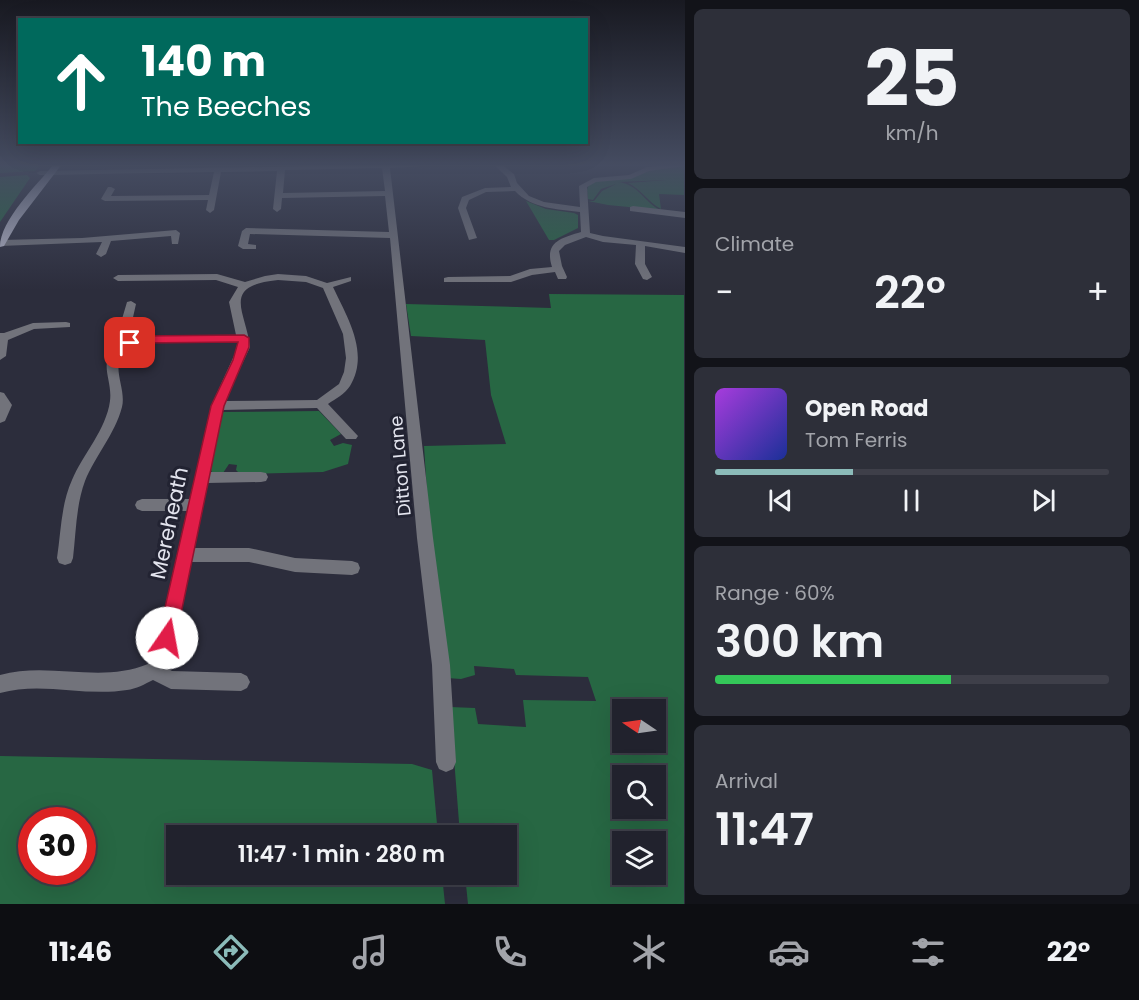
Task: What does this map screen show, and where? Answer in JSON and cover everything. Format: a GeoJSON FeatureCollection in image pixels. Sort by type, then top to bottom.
{"type":"FeatureCollection","features":[{"type":"Feature","properties":{"kind":"main road"},"geometry":{"type":"LineString","coordinates":[[15,219],[19,206]]}},
{"type":"Feature","properties":{"kind":"main road"},"geometry":{"type":"LineString","coordinates":[[1,243],[24,206]]}},
{"type":"Feature","properties":{"kind":"street","name":"Ditton Lane"},"geometry":{"type":"LineString","coordinates":[[389,206],[441,665],[446,762]]}},
{"type":"Feature","properties":{"kind":"street"},"geometry":{"type":"LineString","coordinates":[[463,206],[472,238]]}},
{"type":"Feature","properties":{"kind":"street"},"geometry":{"type":"LineString","coordinates":[[557,206],[584,210]]}},
{"type":"Feature","properties":{"kind":"street"},"geometry":{"type":"LineString","coordinates":[[584,206],[586,234]]}},
{"type":"Feature","properties":{"kind":"street"},"geometry":{"type":"LineString","coordinates":[[633,209],[684,215]]}},
{"type":"Feature","properties":{"kind":"street"},"geometry":{"type":"LineString","coordinates":[[320,221],[320,232]]}},
{"type":"Feature","properties":{"kind":"street"},"geometry":{"type":"LineString","coordinates":[[254,247],[243,246],[246,231],[320,232],[360,236],[392,235]]}},
{"type":"Feature","properties":{"kind":"street"},"geometry":{"type":"LineString","coordinates":[[1,243],[176,233],[175,242]]}},
{"type":"Feature","properties":{"kind":"street"},"geometry":{"type":"LineString","coordinates":[[448,280],[511,279],[530,272],[560,273],[553,250],[560,242],[586,234],[596,239],[684,250]]}},
{"type":"Feature","properties":{"kind":"street"},"geometry":{"type":"LineString","coordinates":[[101,254],[108,238]]}},
{"type":"Feature","properties":{"kind":"street"},"geometry":{"type":"LineString","coordinates":[[641,243],[640,264],[647,277]]}},
{"type":"Feature","properties":{"kind":"street"},"geometry":{"type":"LineString","coordinates":[[117,278],[217,277],[246,286]]}},
{"type":"Feature","properties":{"kind":"street"},"geometry":{"type":"LineString","coordinates":[[65,558],[75,491],[108,424],[117,398],[110,365],[115,354],[124,345],[146,339],[244,338],[235,305],[236,296],[246,286],[266,279],[285,277],[313,279],[327,286],[349,334],[352,358],[350,372],[344,386],[320,404],[217,406]]}},
{"type":"Feature","properties":{"kind":"street"},"geometry":{"type":"LineString","coordinates":[[327,286],[347,279]]}},
{"type":"Feature","properties":{"kind":"street"},"geometry":{"type":"LineString","coordinates":[[130,343],[123,336],[123,330],[131,304]]}},
{"type":"Feature","properties":{"kind":"street"},"geometry":{"type":"LineString","coordinates":[[0,356],[1,337],[33,326],[66,325]]}},
{"type":"Feature","properties":{"kind":"street","name":"Mereheath"},"geometry":{"type":"LineString","coordinates":[[154,671],[167,638],[217,406],[239,360],[244,347],[244,338]]}},
{"type":"Feature","properties":{"kind":"street"},"geometry":{"type":"LineString","coordinates":[[0,396],[6,405],[0,418]]}},
{"type":"Feature","properties":{"kind":"street"},"geometry":{"type":"LineString","coordinates":[[320,404],[351,436]]}},
{"type":"Feature","properties":{"kind":"street"},"geometry":{"type":"LineString","coordinates":[[201,478],[261,477]]}},
{"type":"Feature","properties":{"kind":"street"},"geometry":{"type":"LineString","coordinates":[[142,505],[196,505]]}},
{"type":"Feature","properties":{"kind":"street"},"geometry":{"type":"LineString","coordinates":[[185,555],[249,555],[295,565],[352,568]]}},
{"type":"Feature","properties":{"kind":"street"},"geometry":{"type":"LineString","coordinates":[[0,684],[18,680],[127,681],[154,671],[171,680],[241,682]]}},
{"type":"Feature","properties":{"kind":"green space"},"geometry":{"type":"Polygon","coordinates":[[[0,206],[11,206],[0,222],[0,206]]]}},
{"type":"Feature","properties":{"kind":"green space"},"geometry":{"type":"Polygon","coordinates":[[[529,206],[578,215],[578,228],[554,240],[549,240],[529,206]]]}},
{"type":"Feature","properties":{"kind":"green space"},"geometry":{"type":"Polygon","coordinates":[[[620,206],[655,206],[660,210],[620,206]]]}},
{"type":"Feature","properties":{"kind":"green space"},"geometry":{"type":"Polygon","coordinates":[[[549,294],[684,295],[684,904],[468,904],[466,885],[517,885],[517,825],[459,825],[450,707],[475,708],[478,724],[526,727],[523,700],[596,701],[588,677],[516,675],[514,669],[474,666],[475,675],[461,679],[447,678],[431,553],[424,446],[506,444],[491,395],[485,340],[411,336],[406,304],[551,308],[549,294]]]}},
{"type":"Feature","properties":{"kind":"green space"},"geometry":{"type":"Polygon","coordinates":[[[319,411],[341,434],[330,440],[334,446],[343,443],[352,445],[348,464],[323,472],[240,474],[236,470],[237,465],[229,464],[223,473],[212,472],[210,468],[223,412],[319,411]]]}},
{"type":"Feature","properties":{"kind":"green space"},"geometry":{"type":"Polygon","coordinates":[[[0,756],[412,764],[432,770],[437,825],[166,825],[166,885],[443,885],[445,904],[0,904],[0,756]]]}},
{"type":"Feature","properties":{"kind":"route"},"geometry":{"type":"LineString","coordinates":[[130,343],[138,339],[244,338],[244,347],[239,360],[217,406],[167,638]]}}]}
